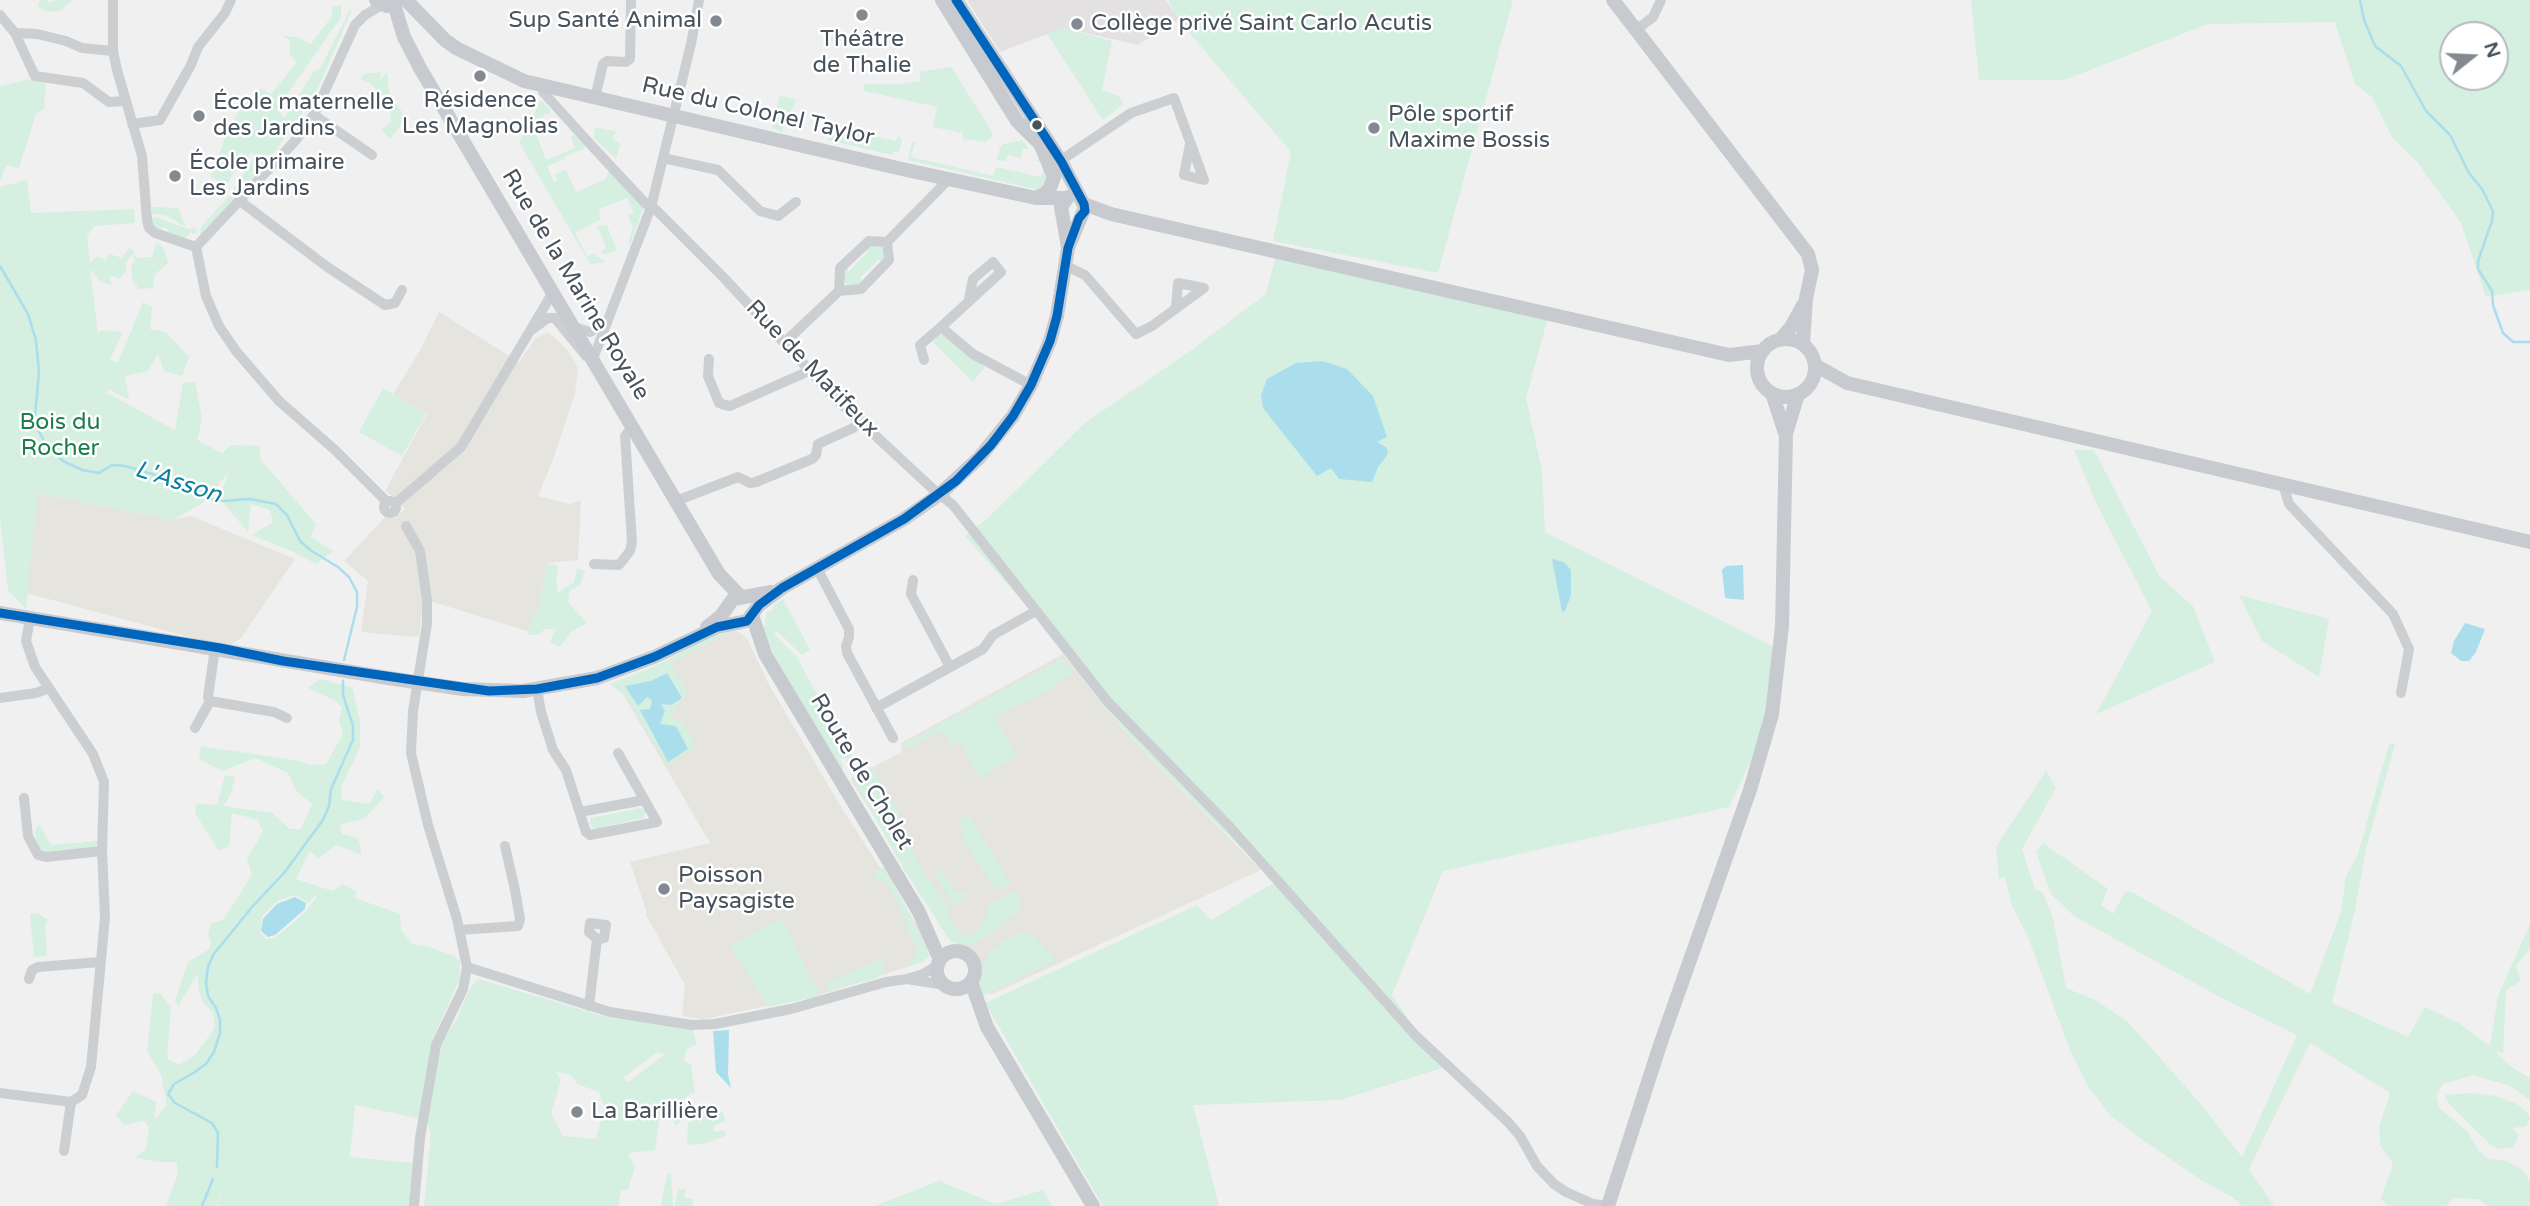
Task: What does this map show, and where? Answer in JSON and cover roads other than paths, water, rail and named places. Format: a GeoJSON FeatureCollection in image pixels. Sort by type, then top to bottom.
{"type":"FeatureCollection","features":[{"type":"Feature","properties":{"kind":"main road"},"geometry":{"type":"LineString","coordinates":[[942,0],[1017,121],[1058,162]]}},
{"type":"Feature","properties":{"kind":"main road"},"geometry":{"type":"LineString","coordinates":[[0,613],[463,689],[537,689],[597,678],[626,668],[745,611],[904,519],[965,473],[1013,416],[1031,385],[1050,341],[1078,190],[956,0]]}},
{"type":"Feature","properties":{"kind":"main road"},"geometry":{"type":"LineString","coordinates":[[1613,0],[1808,254],[1812,270],[1803,344]]}},
{"type":"Feature","properties":{"kind":"main road","name":"Rue du Colonel Taylor"},"geometry":{"type":"LineString","coordinates":[[392,4],[469,54],[524,81],[543,86],[1729,355]]}},
{"type":"Feature","properties":{"kind":"main road","name":"Rue de la Marine Royale"},"geometry":{"type":"LineString","coordinates":[[392,4],[419,68],[719,574],[745,611]]}},
{"type":"Feature","properties":{"kind":"main road"},"geometry":{"type":"LineString","coordinates":[[1038,140],[1054,177],[1050,188],[1039,198]]}},
{"type":"Feature","properties":{"kind":"main road","name":"Rue du Colonel Taylor"},"geometry":{"type":"LineString","coordinates":[[1039,198],[1063,214]]}},
{"type":"Feature","properties":{"kind":"main road"},"geometry":{"type":"LineString","coordinates":[[1063,214],[1069,219],[1076,205]]}},
{"type":"Feature","properties":{"kind":"main road"},"geometry":{"type":"LineString","coordinates":[[1063,214],[1068,248]]}},
{"type":"Feature","properties":{"kind":"main road"},"geometry":{"type":"LineString","coordinates":[[1780,340],[1791,327],[1807,298]]}},
{"type":"Feature","properties":{"kind":"main road"},"geometry":{"type":"LineString","coordinates":[[1786,434],[1803,391],[1812,381],[1815,365],[1813,357],[1803,344],[1786,339],[1769,345],[1763,351],[1758,367],[1759,376],[1766,389],[1772,393],[1787,397],[1803,391],[1822,384],[1847,383],[2530,542]]}},
{"type":"Feature","properties":{"kind":"main road"},"geometry":{"type":"LineString","coordinates":[[1729,355],[1763,351]]}},
{"type":"Feature","properties":{"kind":"main road"},"geometry":{"type":"LineString","coordinates":[[1729,355],[1759,376]]}},
{"type":"Feature","properties":{"kind":"main road"},"geometry":{"type":"LineString","coordinates":[[1815,365],[1847,383]]}},
{"type":"Feature","properties":{"kind":"main road"},"geometry":{"type":"LineString","coordinates":[[1605,1206],[1628,1125],[1642,1098],[1750,790],[1772,714],[1782,626],[1786,434],[1772,393]]}},
{"type":"Feature","properties":{"kind":"main road","name":"Rue de la Marine Royale"},"geometry":{"type":"LineString","coordinates":[[719,574],[728,606]]}},
{"type":"Feature","properties":{"kind":"main road"},"geometry":{"type":"LineString","coordinates":[[699,634],[733,599],[745,611]]}},
{"type":"Feature","properties":{"kind":"main road","name":"Route de Cholet"},"geometry":{"type":"LineString","coordinates":[[745,611],[765,654],[883,854],[919,912],[954,951]]}},
{"type":"Feature","properties":{"kind":"main road","name":"Route de Cholet"},"geometry":{"type":"LineString","coordinates":[[919,912],[939,963]]}},
{"type":"Feature","properties":{"kind":"main road"},"geometry":{"type":"LineString","coordinates":[[950,987],[964,987],[971,982],[973,963],[966,954],[954,951],[946,954],[939,963],[938,976],[987,1027]]}},
{"type":"Feature","properties":{"kind":"main road"},"geometry":{"type":"LineString","coordinates":[[971,982],[987,1027],[1093,1206]]}},
{"type":"Feature","properties":{"kind":"street"},"geometry":{"type":"LineString","coordinates":[[113,0],[113,51],[142,156],[149,228],[163,237],[195,247]]}},
{"type":"Feature","properties":{"kind":"street"},"geometry":{"type":"LineString","coordinates":[[132,124],[160,120],[191,65],[198,47],[225,13],[231,0]]}},
{"type":"Feature","properties":{"kind":"street"},"geometry":{"type":"LineString","coordinates":[[595,98],[603,64],[607,61],[630,60],[631,0]]}},
{"type":"Feature","properties":{"kind":"street"},"geometry":{"type":"LineString","coordinates":[[528,333],[548,318],[555,318],[573,342],[595,363],[607,322],[651,207],[699,0]]}},
{"type":"Feature","properties":{"kind":"street"},"geometry":{"type":"LineString","coordinates":[[1636,30],[1657,12],[1661,0]]}},
{"type":"Feature","properties":{"kind":"street"},"geometry":{"type":"LineString","coordinates":[[195,247],[295,141],[314,115],[355,25],[365,15],[392,4]]}},
{"type":"Feature","properties":{"kind":"street"},"geometry":{"type":"LineString","coordinates":[[0,15],[15,33],[35,76],[83,83],[108,102],[125,101]]}},
{"type":"Feature","properties":{"kind":"street"},"geometry":{"type":"LineString","coordinates":[[15,33],[37,34],[82,48],[113,51]]}},
{"type":"Feature","properties":{"kind":"street","name":"Rue de Matifeux"},"geometry":{"type":"LineString","coordinates":[[543,86],[544,94],[651,207],[725,279],[837,400],[953,505],[1108,702],[1228,825],[1416,1036],[1508,1122],[1520,1136],[1537,1166],[1554,1184],[1566,1192],[1605,1206]]}},
{"type":"Feature","properties":{"kind":"street"},"geometry":{"type":"LineString","coordinates":[[1058,162],[1131,113],[1174,98],[1190,144]]}},
{"type":"Feature","properties":{"kind":"street"},"geometry":{"type":"LineString","coordinates":[[314,115],[372,155]]}},
{"type":"Feature","properties":{"kind":"street"},"geometry":{"type":"LineString","coordinates":[[663,158],[718,170],[760,211],[778,216],[796,202]]}},
{"type":"Feature","properties":{"kind":"street"},"geometry":{"type":"LineString","coordinates":[[839,291],[839,268],[869,241],[887,242],[950,178]]}},
{"type":"Feature","properties":{"kind":"street"},"geometry":{"type":"LineString","coordinates":[[240,201],[326,266],[385,304],[395,303],[402,290]]}},
{"type":"Feature","properties":{"kind":"street"},"geometry":{"type":"LineString","coordinates":[[785,343],[839,291],[861,289],[889,260],[887,242]]}},
{"type":"Feature","properties":{"kind":"street"},"geometry":{"type":"LineString","coordinates":[[195,247],[206,296],[219,326],[236,351],[279,401],[335,450],[396,512],[420,551],[427,600],[427,624],[413,711],[411,753],[467,967],[463,989],[436,1045],[420,1138],[414,1206]]}},
{"type":"Feature","properties":{"kind":"street"},"geometry":{"type":"LineString","coordinates":[[1066,266],[1086,275],[1136,334],[1152,327],[1176,308]]}},
{"type":"Feature","properties":{"kind":"street"},"geometry":{"type":"LineString","coordinates":[[396,512],[461,447],[528,333],[556,299]]}},
{"type":"Feature","properties":{"kind":"street"},"geometry":{"type":"LineString","coordinates":[[924,360],[920,345],[969,299]]}},
{"type":"Feature","properties":{"kind":"street"},"geometry":{"type":"LineString","coordinates":[[573,327],[590,332],[607,322]]}},
{"type":"Feature","properties":{"kind":"street"},"geometry":{"type":"LineString","coordinates":[[941,327],[973,354],[1031,385]]}},
{"type":"Feature","properties":{"kind":"street"},"geometry":{"type":"LineString","coordinates":[[709,359],[708,376],[719,403],[730,406],[810,371]]}},
{"type":"Feature","properties":{"kind":"street"},"geometry":{"type":"LineString","coordinates":[[676,502],[737,477],[750,483],[755,482],[812,459],[816,455],[818,444],[862,421]]}},
{"type":"Feature","properties":{"kind":"street"},"geometry":{"type":"LineString","coordinates":[[594,564],[619,565],[630,551],[632,542],[625,436],[633,426]]}},
{"type":"Feature","properties":{"kind":"street"},"geometry":{"type":"LineString","coordinates":[[2283,485],[2289,503],[2393,614],[2409,649],[2401,693]]}},
{"type":"Feature","properties":{"kind":"street"},"geometry":{"type":"LineString","coordinates":[[817,568],[849,629],[847,653],[893,738]]}},
{"type":"Feature","properties":{"kind":"street"},"geometry":{"type":"LineString","coordinates":[[913,580],[911,594],[950,667]]}},
{"type":"Feature","properties":{"kind":"street"},"geometry":{"type":"LineString","coordinates":[[876,708],[983,649],[993,635],[1036,611]]}},
{"type":"Feature","properties":{"kind":"street"},"geometry":{"type":"LineString","coordinates":[[0,1093],[71,1102],[82,1095],[91,1067],[105,906],[102,851],[103,776],[89,747],[29,655],[26,641],[30,618]]}},
{"type":"Feature","properties":{"kind":"street"},"geometry":{"type":"LineString","coordinates":[[195,727],[210,701],[208,697],[215,648]]}},
{"type":"Feature","properties":{"kind":"street"},"geometry":{"type":"LineString","coordinates":[[0,698],[50,689]]}},
{"type":"Feature","properties":{"kind":"street"},"geometry":{"type":"LineString","coordinates":[[537,689],[553,750],[566,770],[586,832],[590,835],[657,822],[618,753]]}},
{"type":"Feature","properties":{"kind":"street"},"geometry":{"type":"LineString","coordinates":[[210,701],[274,712],[287,718]]}},
{"type":"Feature","properties":{"kind":"street"},"geometry":{"type":"LineString","coordinates":[[24,799],[28,836],[38,855],[57,856],[102,851]]}},
{"type":"Feature","properties":{"kind":"street"},"geometry":{"type":"LineString","coordinates":[[580,812],[644,800]]}},
{"type":"Feature","properties":{"kind":"street"},"geometry":{"type":"LineString","coordinates":[[459,930],[518,926],[520,919],[505,846]]}},
{"type":"Feature","properties":{"kind":"street"},"geometry":{"type":"LineString","coordinates":[[589,1006],[597,939]]}},
{"type":"Feature","properties":{"kind":"street"},"geometry":{"type":"LineString","coordinates":[[29,979],[32,970],[38,967],[100,962]]}},
{"type":"Feature","properties":{"kind":"street"},"geometry":{"type":"LineString","coordinates":[[467,967],[589,1006],[653,1020],[700,1025],[791,1009],[886,982],[907,979],[923,974],[939,963]]}},
{"type":"Feature","properties":{"kind":"street"},"geometry":{"type":"LineString","coordinates":[[907,979],[950,987]]}},
{"type":"Feature","properties":{"kind":"street"},"geometry":{"type":"LineString","coordinates":[[64,1151],[71,1102]]}},
{"type":"Feature","properties":{"kind":"water"},"geometry":{"type":"Polygon","coordinates":[[[1322,361],[1347,369],[1373,396],[1387,437],[1377,442],[1387,448],[1388,454],[1378,467],[1372,482],[1339,479],[1331,468],[1317,476],[1263,408],[1261,396],[1267,379],[1296,363],[1322,361]]]}},
{"type":"Feature","properties":{"kind":"water"},"geometry":{"type":"Polygon","coordinates":[[[1552,559],[1564,562],[1571,570],[1571,595],[1565,611],[1562,612],[1552,559]]]}},
{"type":"Feature","properties":{"kind":"water"},"geometry":{"type":"Polygon","coordinates":[[[1743,565],[1744,600],[1725,598],[1722,570],[1726,566],[1743,565]]]}},
{"type":"Feature","properties":{"kind":"water"},"geometry":{"type":"Polygon","coordinates":[[[2465,623],[2485,629],[2476,652],[2469,661],[2461,661],[2451,653],[2454,641],[2465,623]]]}},
{"type":"Feature","properties":{"kind":"water"},"geometry":{"type":"Polygon","coordinates":[[[667,673],[682,698],[671,705],[661,704],[665,711],[660,724],[676,726],[688,749],[668,762],[640,710],[650,709],[652,700],[647,697],[638,706],[625,686],[651,681],[667,673]]]}},
{"type":"Feature","properties":{"kind":"water"},"geometry":{"type":"Polygon","coordinates":[[[295,897],[306,903],[305,909],[275,935],[268,937],[261,931],[263,919],[277,904],[295,897]]]}},
{"type":"Feature","properties":{"kind":"water"},"geometry":{"type":"Polygon","coordinates":[[[729,1030],[728,1074],[731,1088],[716,1072],[713,1031],[729,1030]]]}},
{"type":"Feature","properties":{"kind":"waterway"},"geometry":{"type":"LineString","coordinates":[[2360,0],[2364,20],[2375,46],[2401,66],[2426,111],[2450,135],[2469,173],[2482,189],[2493,211],[2478,269],[2492,291],[2493,305],[2503,333],[2513,342],[2530,342]]}},
{"type":"Feature","properties":{"kind":"waterway","name":"L'Asson"},"geometry":{"type":"LineString","coordinates":[[0,266],[28,314],[36,340],[39,372],[35,416],[37,428],[48,448],[63,461],[82,470],[99,473],[112,465],[125,466],[186,484],[210,499],[250,499],[276,504],[287,515],[300,541],[338,567],[349,577],[357,592],[357,607],[344,660]]}},
{"type":"Feature","properties":{"kind":"waterway","name":"L'Asson"},"geometry":{"type":"LineString","coordinates":[[217,1167],[218,1133],[212,1123],[175,1103],[168,1094],[174,1084],[206,1064],[214,1052],[220,1033],[220,1020],[208,996],[206,982],[213,955],[284,873],[323,820],[329,806],[331,789],[353,740],[353,726],[343,695],[343,681]]}},
{"type":"Feature","properties":{"kind":"waterway","name":"L'Asson"},"geometry":{"type":"LineString","coordinates":[[202,1206],[213,1179]]}},
{"type":"Feature","properties":{"kind":"place","name":"Théâtre de Thalie"},"geometry":{"type":"Point","coordinates":[862,15]}},
{"type":"Feature","properties":{"kind":"place","name":"Sup Santé Animal"},"geometry":{"type":"Point","coordinates":[716,21]}},
{"type":"Feature","properties":{"kind":"place","name":"Collège privé Saint Carlo Acutis"},"geometry":{"type":"Point","coordinates":[1077,24]}},
{"type":"Feature","properties":{"kind":"place","name":"Résidence Les Magnolias"},"geometry":{"type":"Point","coordinates":[480,76]}},
{"type":"Feature","properties":{"kind":"place","name":"École maternelle des Jardins"},"geometry":{"type":"Point","coordinates":[199,116]}},
{"type":"Feature","properties":{"kind":"place","name":"Pôle sportif Maxime Bossis"},"geometry":{"type":"Point","coordinates":[1374,128]}},
{"type":"Feature","properties":{"kind":"place","name":"École primaire Les Jardins"},"geometry":{"type":"Point","coordinates":[175,176]}},
{"type":"Feature","properties":{"kind":"place","name":"Poisson Paysagiste"},"geometry":{"type":"Point","coordinates":[664,889]}},
{"type":"Feature","properties":{"kind":"place","name":"La Barillière"},"geometry":{"type":"Point","coordinates":[577,1112]}},
{"type":"Feature","properties":{"kind":"park label","name":"Bois du Rocher"},"geometry":{"type":"Point","coordinates":[60,436]}}]}
